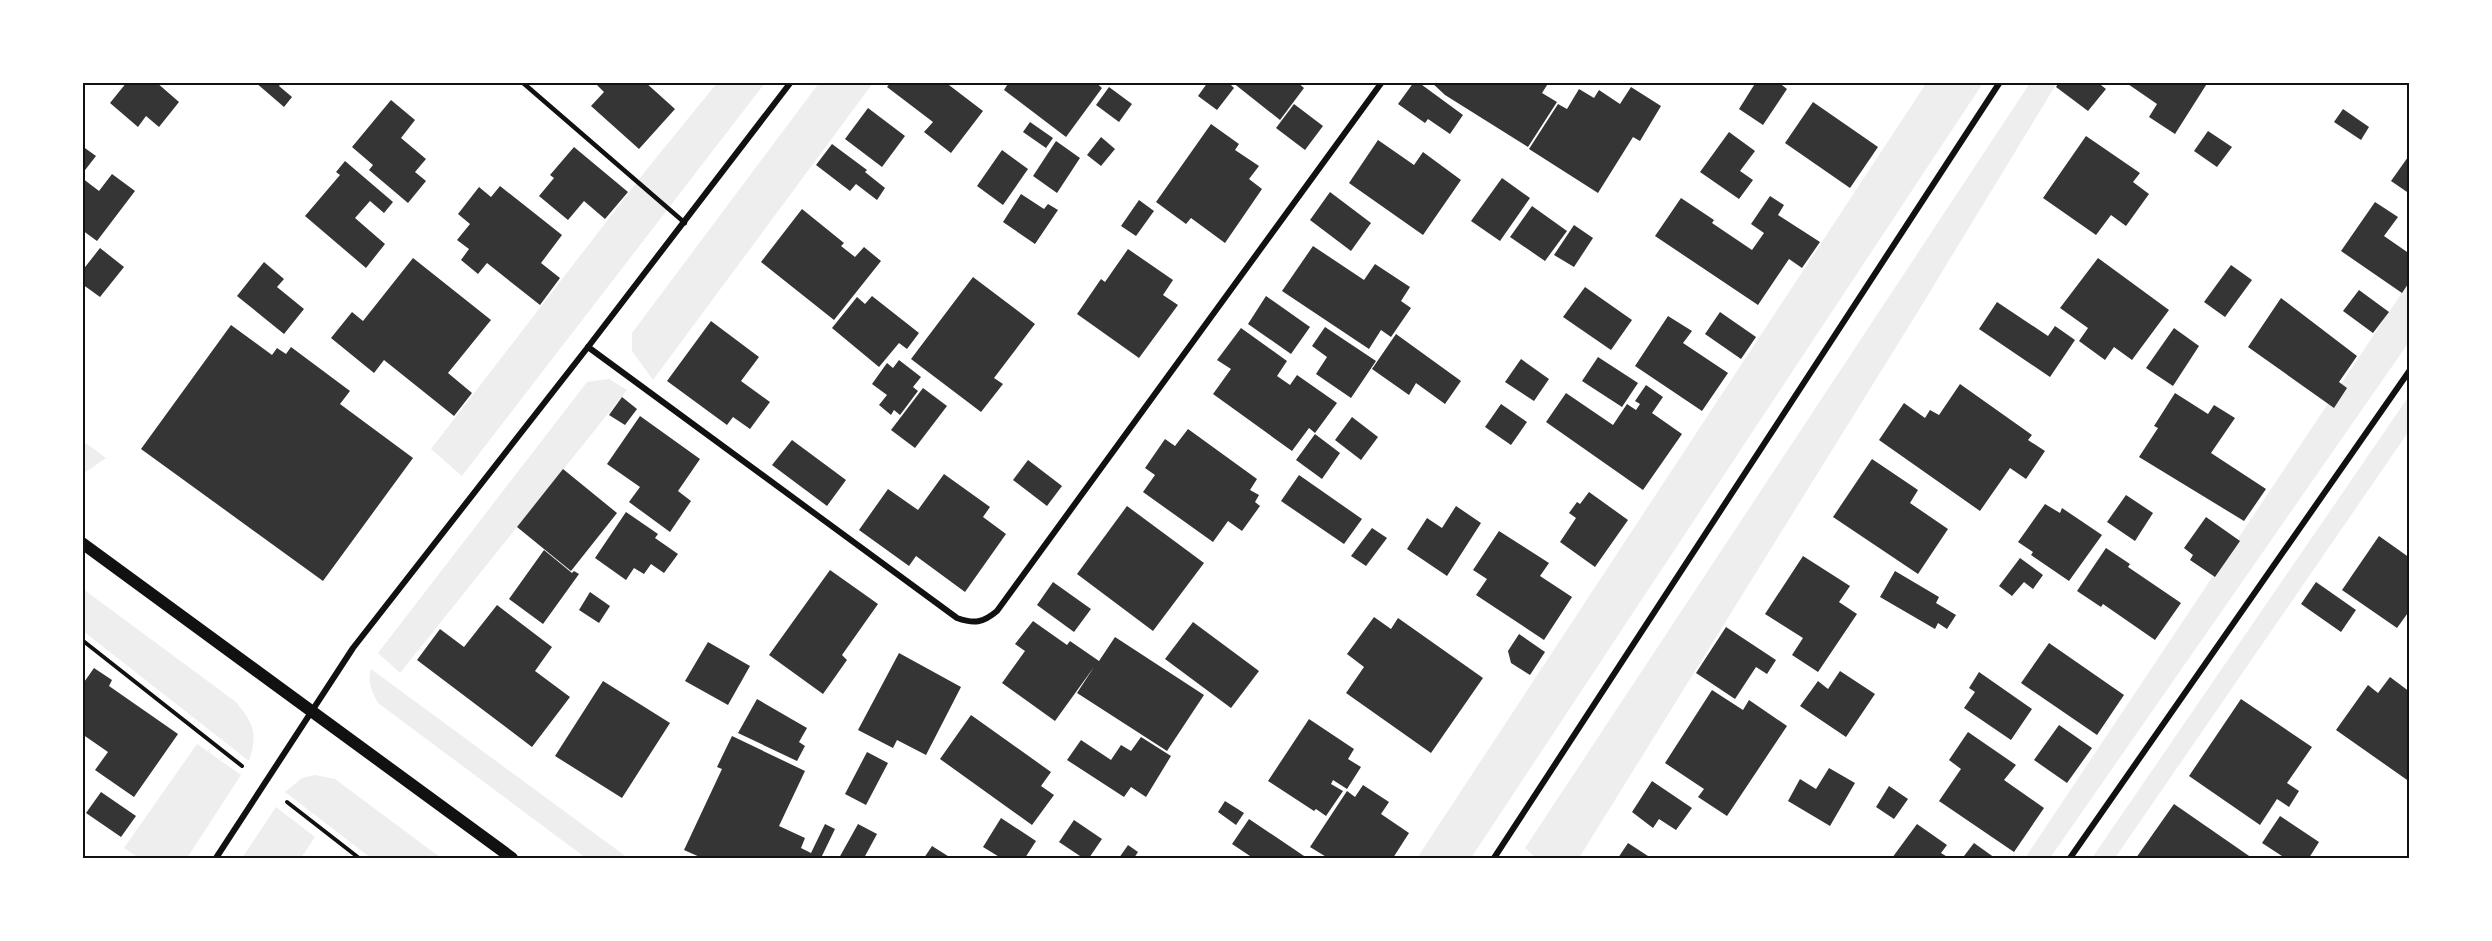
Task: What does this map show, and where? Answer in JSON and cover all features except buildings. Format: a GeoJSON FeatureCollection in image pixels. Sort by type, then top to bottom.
{"type":"FeatureCollection","features":[{"type":"Feature","properties":{"kind":"main road"},"geometry":{"type":"LineString","coordinates":[[82,543],[512,858]]}},
{"type":"Feature","properties":{"kind":"street"},"geometry":{"type":"LineString","coordinates":[[216,858],[353,648],[685,223],[791,82]]}},
{"type":"Feature","properties":{"kind":"street"},"geometry":{"type":"LineString","coordinates":[[588,347],[957,618],[971,623],[985,621],[997,611],[1382,82]]}},
{"type":"Feature","properties":{"kind":"street"},"geometry":{"type":"LineString","coordinates":[[1503,858],[1496,856],[2000,82]]}},
{"type":"Feature","properties":{"kind":"street"},"geometry":{"type":"LineString","coordinates":[[2070,858],[2409,370]]}},
{"type":"Feature","properties":{"kind":"lane"},"geometry":{"type":"LineString","coordinates":[[522,82],[685,223]]}},
{"type":"Feature","properties":{"kind":"path"},"geometry":{"type":"LineString","coordinates":[[82,640],[245,768]]}},
{"type":"Feature","properties":{"kind":"path"},"geometry":{"type":"LineString","coordinates":[[282,798],[359,858]]}},
{"type":"Feature","properties":{"kind":"shaded area"},"geometry":{"type":"Polygon","coordinates":[[[1927,82],[1983,83],[1471,858],[1417,858],[1927,82]]]}},
{"type":"Feature","properties":{"kind":"shaded area"},"geometry":{"type":"Polygon","coordinates":[[[717,83],[765,83],[462,476],[431,449],[647,169],[717,83]]]}},
{"type":"Feature","properties":{"kind":"shaded area"},"geometry":{"type":"Polygon","coordinates":[[[819,83],[873,83],[653,380],[632,351],[632,333],[819,83]]]}},
{"type":"Feature","properties":{"kind":"shaded area"},"geometry":{"type":"Polygon","coordinates":[[[2030,83],[2057,83],[1579,858],[1536,858],[1525,848],[2030,83]]]}},
{"type":"Feature","properties":{"kind":"shaded area"},"geometry":{"type":"Polygon","coordinates":[[[2409,282],[2409,342],[2050,858],[2025,858],[2409,282]]]}},
{"type":"Feature","properties":{"kind":"shaded area"},"geometry":{"type":"Polygon","coordinates":[[[609,379],[627,390],[400,673],[378,653],[587,382],[609,379]]]}},
{"type":"Feature","properties":{"kind":"shaded area"},"geometry":{"type":"Polygon","coordinates":[[[2409,396],[2409,431],[2115,858],[2092,858],[2409,396]]]}},
{"type":"Feature","properties":{"kind":"shaded area"},"geometry":{"type":"Polygon","coordinates":[[[83,441],[106,458],[83,474],[83,441]]]}},
{"type":"Feature","properties":{"kind":"shaded area"},"geometry":{"type":"Polygon","coordinates":[[[83,589],[236,702],[253,729],[254,736],[249,761],[83,631],[83,589]]]}},
{"type":"Feature","properties":{"kind":"shaded area"},"geometry":{"type":"Polygon","coordinates":[[[371,669],[628,858],[586,858],[378,703],[370,683],[371,669]]]}},
{"type":"Feature","properties":{"kind":"shaded area"},"geometry":{"type":"Polygon","coordinates":[[[197,744],[241,775],[187,858],[139,858],[124,848],[197,744]]]}},
{"type":"Feature","properties":{"kind":"shaded area"},"geometry":{"type":"Polygon","coordinates":[[[315,775],[335,779],[441,858],[371,858],[285,792],[302,778],[315,775]]]}},
{"type":"Feature","properties":{"kind":"shaded area"},"geometry":{"type":"Polygon","coordinates":[[[276,807],[315,837],[301,858],[242,858],[276,807]]]}}]}
